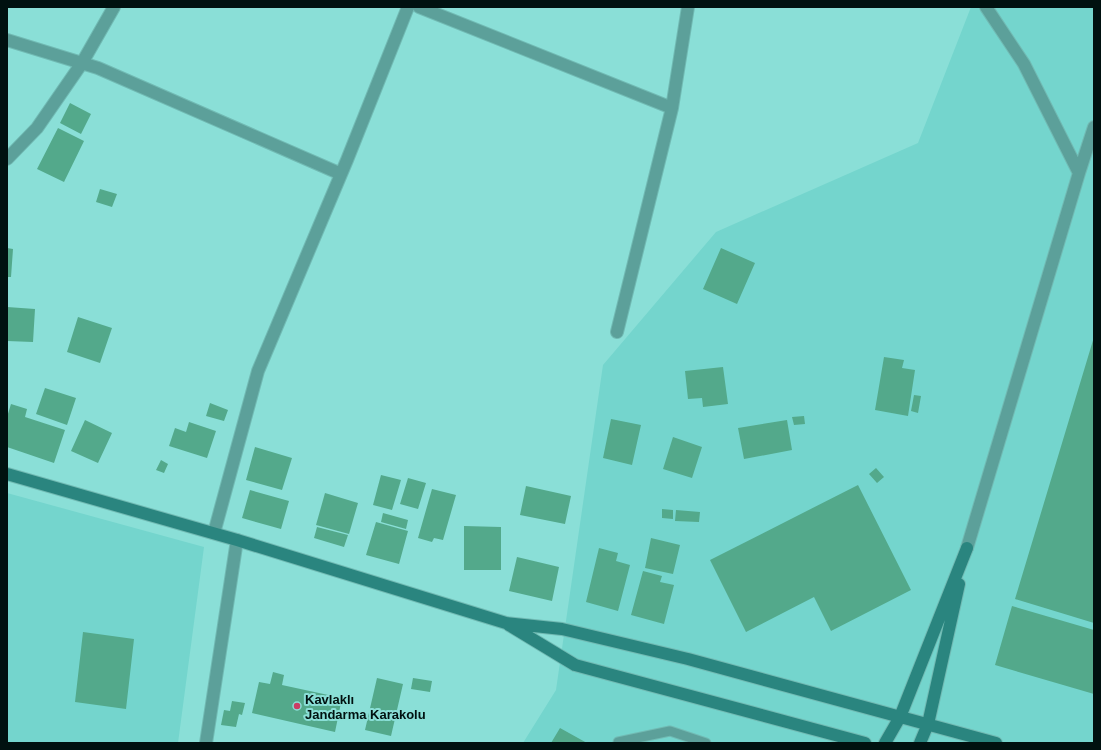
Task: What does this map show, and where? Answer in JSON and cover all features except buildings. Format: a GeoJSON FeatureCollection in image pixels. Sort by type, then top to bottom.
{"type":"FeatureCollection","features":[{"type":"Feature","properties":{"kind":"street"},"geometry":{"type":"LineString","coordinates":[[7,159],[37,128],[82,63],[114,7]]}},
{"type":"Feature","properties":{"kind":"street"},"geometry":{"type":"LineString","coordinates":[[214,533],[258,371],[341,174],[408,7]]}},
{"type":"Feature","properties":{"kind":"street"},"geometry":{"type":"LineString","coordinates":[[418,7],[672,108]]}},
{"type":"Feature","properties":{"kind":"street"},"geometry":{"type":"LineString","coordinates":[[617,332],[672,108],[688,7]]}},
{"type":"Feature","properties":{"kind":"street"},"geometry":{"type":"LineString","coordinates":[[986,7],[1024,64],[1079,173]]}},
{"type":"Feature","properties":{"kind":"street"},"geometry":{"type":"LineString","coordinates":[[7,40],[98,68],[341,174]]}},
{"type":"Feature","properties":{"kind":"street"},"geometry":{"type":"LineString","coordinates":[[920,743],[928,724],[967,548],[1094,127]]}},
{"type":"Feature","properties":{"kind":"street"},"geometry":{"type":"LineString","coordinates":[[7,474],[214,533],[506,623],[562,629],[681,657],[996,743]]}},
{"type":"Feature","properties":{"kind":"street"},"geometry":{"type":"LineString","coordinates":[[206,743],[237,540]]}},
{"type":"Feature","properties":{"kind":"street"},"geometry":{"type":"LineString","coordinates":[[884,743],[900,717],[967,548]]}},
{"type":"Feature","properties":{"kind":"street"},"geometry":{"type":"LineString","coordinates":[[506,623],[575,665],[865,743]]}},
{"type":"Feature","properties":{"kind":"lane"},"geometry":{"type":"LineString","coordinates":[[618,742],[670,731],[706,743]]}},
{"type":"Feature","properties":{"kind":"shaded area"},"geometry":{"type":"Polygon","coordinates":[[[971,7],[1094,7],[1094,743],[523,743],[556,690],[603,365],[716,232],[918,143],[971,7]]]}},
{"type":"Feature","properties":{"kind":"shaded area"},"geometry":{"type":"Polygon","coordinates":[[[7,493],[204,547],[178,743],[7,743],[7,493]]]}},
{"type":"Feature","properties":{"kind":"place","name":"Kavlaklı Jandarma Karakolu"},"geometry":{"type":"Point","coordinates":[297,706]}}]}
